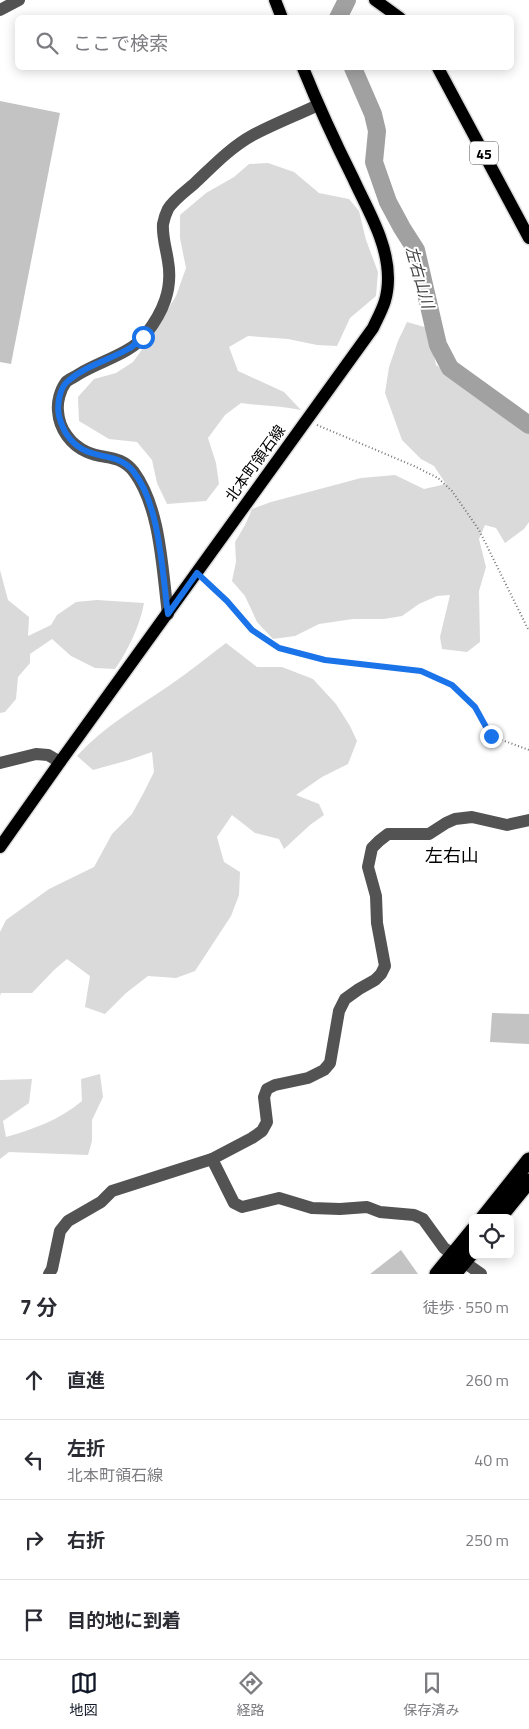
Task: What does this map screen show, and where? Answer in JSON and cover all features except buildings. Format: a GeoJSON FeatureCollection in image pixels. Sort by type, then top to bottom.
{"type":"FeatureCollection","features":[{"type":"Feature","properties":{"kind":"highway"},"geometry":{"type":"LineString","coordinates":[[486,1214],[529,1160]]}},
{"type":"Feature","properties":{"kind":"highway"},"geometry":{"type":"LineString","coordinates":[[502,1214],[529,1181]]}},
{"type":"Feature","properties":{"kind":"highway"},"geometry":{"type":"LineString","coordinates":[[454,1274],[469,1240]]}},
{"type":"Feature","properties":{"kind":"highway"},"geometry":{"type":"LineString","coordinates":[[437,1274],[463,1255]]}},
{"type":"Feature","properties":{"kind":"main road"},"geometry":{"type":"LineString","coordinates":[[275,0],[281,15]]}},
{"type":"Feature","properties":{"kind":"main road"},"geometry":{"type":"LineString","coordinates":[[375,0],[396,15]]}},
{"type":"Feature","properties":{"kind":"main road","name":"北本町領石線"},"geometry":{"type":"LineString","coordinates":[[0,847],[373,328],[386,300],[388,276],[385,254],[378,231],[318,105],[304,70]]}},
{"type":"Feature","properties":{"kind":"main road","name":"45"},"geometry":{"type":"LineString","coordinates":[[439,70],[529,238]]}},
{"type":"Feature","properties":{"kind":"street"},"geometry":{"type":"LineString","coordinates":[[0,10],[19,0]]}},
{"type":"Feature","properties":{"kind":"street"},"geometry":{"type":"LineString","coordinates":[[168,614],[156,526],[142,484],[134,471],[125,462],[113,457],[88,452],[77,446],[66,436],[58,411],[60,395],[66,382],[129,348],[143,337],[157,320],[166,301],[169,283],[170,267],[163,235],[163,222],[168,208],[233,149],[252,136],[318,105]]}},
{"type":"Feature","properties":{"kind":"street"},"geometry":{"type":"LineString","coordinates":[[0,763],[36,754],[48,755],[60,762]]}},
{"type":"Feature","properties":{"kind":"street"},"geometry":{"type":"LineString","coordinates":[[52,1272],[60,1231],[68,1221],[101,1202],[112,1191],[212,1159],[252,1138],[262,1131],[267,1122],[264,1096],[267,1089],[275,1085],[308,1078],[324,1070],[330,1063],[339,1011],[345,999],[375,980],[385,966],[377,922],[376,896],[368,867],[372,848],[378,841],[388,834],[429,834],[455,819],[472,817],[507,825],[529,820]]}},
{"type":"Feature","properties":{"kind":"street"},"geometry":{"type":"LineString","coordinates":[[212,1159],[234,1203],[242,1207],[279,1198],[312,1208],[340,1209],[367,1207],[380,1212],[414,1215],[423,1219],[444,1248],[463,1255],[481,1274]]}},
{"type":"Feature","properties":{"kind":"path"},"geometry":{"type":"LineString","coordinates":[[306,420],[414,466],[438,478],[452,491],[479,530],[529,631]]}},
{"type":"Feature","properties":{"kind":"path"},"geometry":{"type":"LineString","coordinates":[[197,573],[227,601],[252,630],[279,648],[325,660],[421,671],[452,685],[475,707],[491,736],[529,750]]}},
{"type":"Feature","properties":{"kind":"shaded area"},"geometry":{"type":"Polygon","coordinates":[[[268,163],[294,172],[319,193],[349,199],[359,211],[366,240],[378,272],[376,296],[350,318],[337,346],[248,336],[229,347],[238,371],[284,392],[301,410],[241,403],[225,415],[208,438],[216,463],[219,484],[206,501],[167,504],[157,483],[152,460],[137,442],[109,439],[79,421],[78,397],[94,379],[116,373],[133,362],[176,296],[186,268],[180,238],[180,215],[206,193],[234,177],[249,164],[268,163]]]}},
{"type":"Feature","properties":{"kind":"shaded area"},"geometry":{"type":"Polygon","coordinates":[[[407,322],[428,328],[436,365],[529,432],[529,522],[524,529],[505,543],[496,528],[485,525],[479,539],[486,567],[479,591],[480,642],[467,652],[442,649],[440,637],[450,595],[437,596],[419,604],[402,616],[384,619],[353,619],[319,624],[295,636],[273,639],[257,622],[245,596],[232,581],[236,562],[235,542],[252,509],[271,502],[361,478],[395,475],[424,489],[446,484],[434,466],[421,459],[402,440],[385,393],[389,367],[407,322]]]}},
{"type":"Feature","properties":{"kind":"shaded area"},"geometry":{"type":"Polygon","coordinates":[[[0,570],[8,600],[29,617],[28,636],[51,625],[57,615],[76,602],[97,600],[144,603],[133,638],[115,669],[95,668],[71,656],[52,639],[30,654],[30,663],[18,677],[16,699],[5,712],[0,713],[0,570]]]}},
{"type":"Feature","properties":{"kind":"shaded area"},"geometry":{"type":"Polygon","coordinates":[[[226,643],[257,667],[282,667],[313,679],[336,704],[350,726],[357,741],[348,764],[322,777],[296,795],[319,804],[324,815],[284,849],[279,839],[255,833],[232,815],[217,837],[224,862],[240,872],[239,895],[231,916],[195,971],[176,978],[148,976],[126,993],[105,1014],[85,1007],[90,976],[67,959],[32,993],[1,993],[0,996],[0,932],[6,920],[49,889],[94,867],[112,834],[132,814],[154,772],[152,752],[93,770],[77,756],[109,727],[226,643]]]}},
{"type":"Feature","properties":{"kind":"shaded area"},"geometry":{"type":"Polygon","coordinates":[[[100,1074],[103,1097],[92,1120],[92,1141],[88,1155],[9,1152],[0,1159],[0,1080],[32,1079],[29,1103],[3,1121],[6,1137],[46,1123],[73,1108],[82,1101],[81,1079],[100,1074]]]}},
{"type":"Feature","properties":{"kind":"waterway","name":"左右山川"},"geometry":{"type":"LineString","coordinates":[[340,15],[347,0]]}},
{"type":"Feature","properties":{"kind":"waterway","name":"左右山川"},"geometry":{"type":"LineString","coordinates":[[354,70],[373,114],[377,131],[374,162],[388,202],[416,250],[438,345],[450,368],[529,425]]}},
{"type":"Feature","properties":{"kind":"district","name":"左右山"},"geometry":{"type":"Point","coordinates":[452,855]}},
{"type":"Feature","properties":{"kind":"route"},"geometry":{"type":"LineString","coordinates":[[143,337],[129,348],[66,382],[60,395],[58,411],[66,436],[77,446],[88,452],[113,457],[125,462],[134,471],[142,484],[156,526],[168,614],[197,573],[227,601],[252,630],[279,648],[325,660],[421,671],[452,685],[475,707],[491,736]]}}]}
